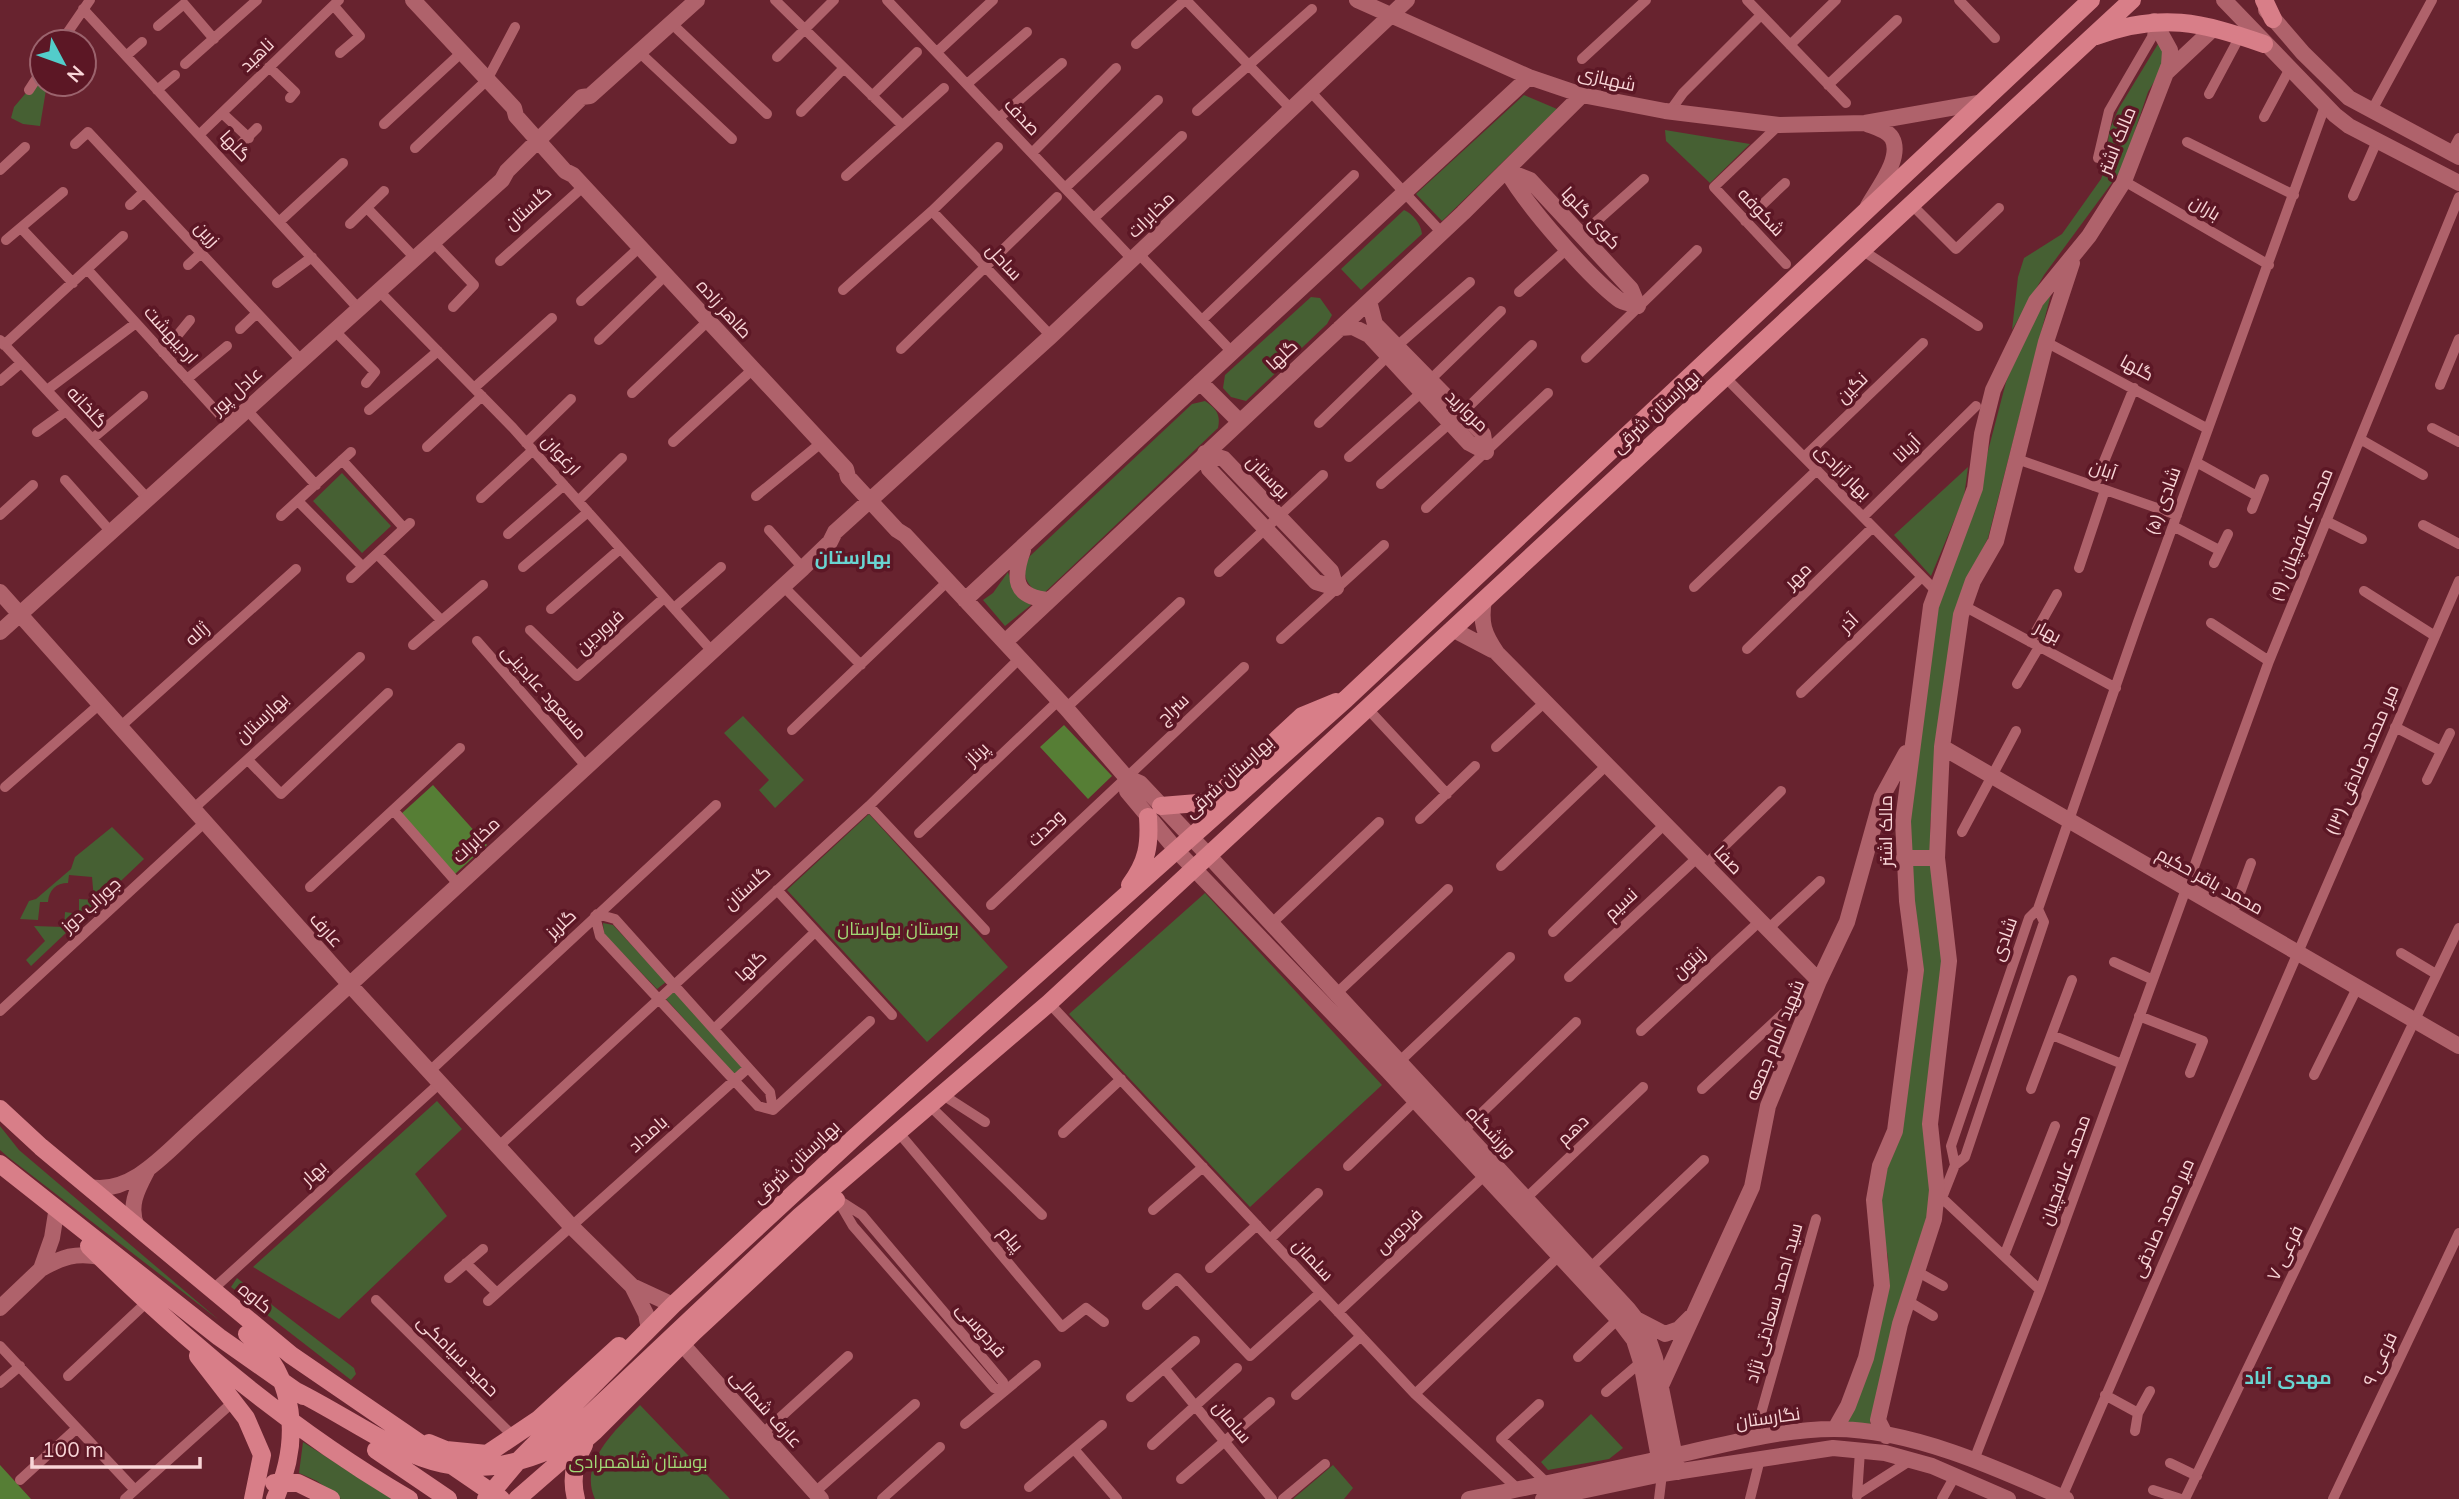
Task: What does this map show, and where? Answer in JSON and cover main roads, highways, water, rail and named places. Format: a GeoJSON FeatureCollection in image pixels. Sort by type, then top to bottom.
{"type":"FeatureCollection","features":[{"type":"Feature","properties":{"kind":"main road","name":"بهارستان شرقی"},"geometry":{"type":"LineString","coordinates":[[493,1497],[600,1378],[673,1305],[856,1136],[1178,852],[1346,699],[2091,0]]}},
{"type":"Feature","properties":{"kind":"main road"},"geometry":{"type":"LineString","coordinates":[[2263,0],[2273,19]]}},
{"type":"Feature","properties":{"kind":"main road","name":"بهارستان شرقی"},"geometry":{"type":"LineString","coordinates":[[863,1164],[1049,1003],[2126,3]]}},
{"type":"Feature","properties":{"kind":"main road"},"geometry":{"type":"LineString","coordinates":[[2086,40],[2123,26],[2154,21],[2214,28],[2264,44]]}},
{"type":"Feature","properties":{"kind":"main road"},"geometry":{"type":"LineString","coordinates":[[1114,908],[1141,869],[1150,848],[1155,811],[1210,802],[1302,716],[1346,699]]}},
{"type":"Feature","properties":{"kind":"main road"},"geometry":{"type":"LineString","coordinates":[[5,1113],[32,1153],[264,1348],[287,1391],[292,1438],[283,1480],[275,1499]]}},
{"type":"Feature","properties":{"kind":"main road","name":"کاوه"},"geometry":{"type":"LineString","coordinates":[[5,1113],[137,1227],[291,1354],[493,1497]]}},
{"type":"Feature","properties":{"kind":"main road"},"geometry":{"type":"LineString","coordinates":[[0,1164],[102,1251],[147,1302],[178,1331],[314,1441],[403,1496],[419,1487],[428,1475],[430,1462],[426,1448]]}},
{"type":"Feature","properties":{"kind":"main road"},"geometry":{"type":"LineString","coordinates":[[517,1499],[595,1431],[682,1344],[837,1199],[863,1164]]}},
{"type":"Feature","properties":{"kind":"main road"},"geometry":{"type":"LineString","coordinates":[[294,1390],[429,1467],[485,1473],[516,1466],[554,1448],[769,1245],[863,1164]]}},
{"type":"Feature","properties":{"kind":"main road"},"geometry":{"type":"LineString","coordinates":[[34,1192],[102,1251],[448,1499]]}},
{"type":"Feature","properties":{"kind":"main road"},"geometry":{"type":"LineString","coordinates":[[178,1331],[246,1418],[262,1455],[254,1495]]}},
{"type":"Feature","properties":{"kind":"main road"},"geometry":{"type":"LineString","coordinates":[[406,1435],[446,1450],[487,1454],[515,1437],[613,1348],[644,1334]]}},
{"type":"Feature","properties":{"kind":"main road"},"geometry":{"type":"LineString","coordinates":[[600,1378],[582,1406],[584,1416],[588,1418],[606,1413],[639,1387]]}},
{"type":"Feature","properties":{"kind":"main road"},"geometry":{"type":"LineString","coordinates":[[576,1499],[574,1474],[577,1458],[595,1431]]}},
{"type":"Feature","properties":{"kind":"main road"},"geometry":{"type":"LineString","coordinates":[[254,1495],[278,1482],[331,1499]]}},
{"type":"Feature","properties":{"kind":"district","name":"بهارستان"},"geometry":{"type":"Point","coordinates":[853,557]}},
{"type":"Feature","properties":{"kind":"district","name":"مهدی آباد"},"geometry":{"type":"Point","coordinates":[2288,1377]}},
{"type":"Feature","properties":{"kind":"park label","name":"بوستان بهارستان"},"geometry":{"type":"Point","coordinates":[898,929]}},
{"type":"Feature","properties":{"kind":"park label","name":"بوستان شاهمرادی"},"geometry":{"type":"Point","coordinates":[638,1462]}}]}
